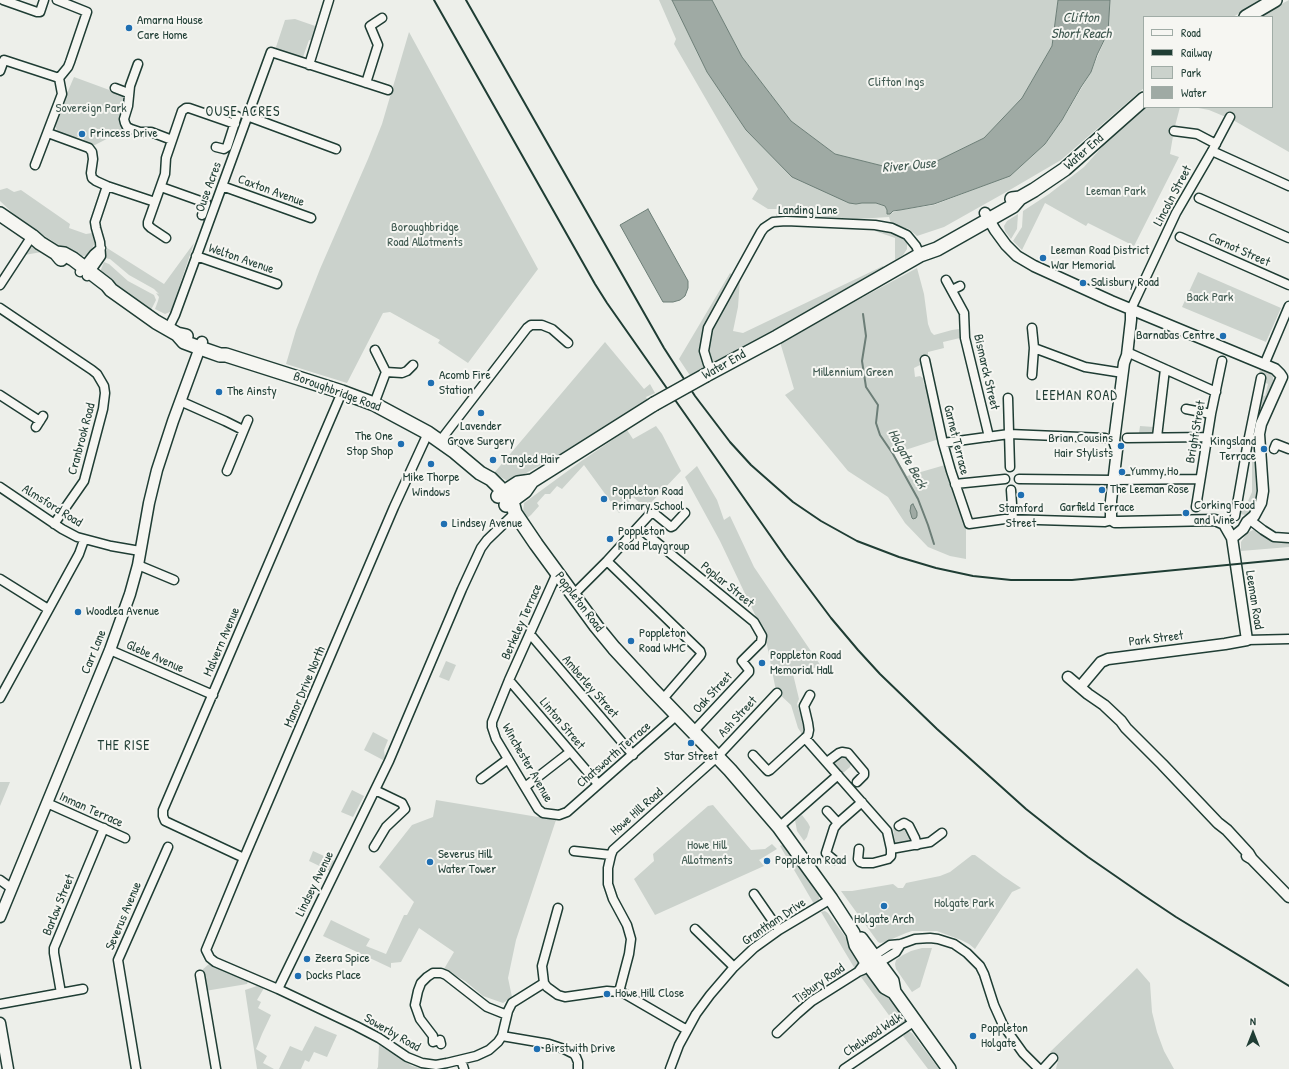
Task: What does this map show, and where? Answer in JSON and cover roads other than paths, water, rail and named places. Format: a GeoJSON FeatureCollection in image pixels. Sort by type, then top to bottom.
{"type":"FeatureCollection","features":[{"type":"Feature","properties":{"kind":"main road"},"geometry":{"type":"LineString","coordinates":[[1248,16],[1275,0]]}},
{"type":"Feature","properties":{"kind":"main road","name":"Water End"},"geometry":{"type":"LineString","coordinates":[[506,502],[518,483],[532,481],[707,369],[777,337],[920,255],[937,249],[987,216],[1013,206],[1020,198],[1065,169],[1143,100]]}},
{"type":"Feature","properties":{"kind":"main road","name":"Boroughbridge Road"},"geometry":{"type":"LineString","coordinates":[[0,214],[56,253],[62,261],[107,285],[111,290],[130,304],[173,332],[187,336],[200,349],[342,392],[374,404],[428,433],[466,460],[480,473],[491,479],[536,544]]}},
{"type":"Feature","properties":{"kind":"main road","name":"Poppleton Road"},"geometry":{"type":"LineString","coordinates":[[536,544],[596,626],[614,648],[734,774],[779,827],[831,899],[853,933],[862,940],[869,964],[892,981],[894,992],[949,1069]]}},
{"type":"Feature","properties":{"kind":"street"},"geometry":{"type":"LineString","coordinates":[[2,0],[40,12],[44,0]]}},
{"type":"Feature","properties":{"kind":"street"},"geometry":{"type":"LineString","coordinates":[[35,166],[62,94],[59,78],[68,67],[87,12],[57,0]]}},
{"type":"Feature","properties":{"kind":"street"},"geometry":{"type":"LineString","coordinates":[[329,0],[309,65],[388,90]]}},
{"type":"Feature","properties":{"kind":"street"},"geometry":{"type":"LineString","coordinates":[[366,83],[378,46],[370,26],[382,18]]}},
{"type":"Feature","properties":{"kind":"street","name":"Ouse Acres"},"geometry":{"type":"LineString","coordinates":[[173,332],[196,256],[271,52],[309,65]]}},
{"type":"Feature","properties":{"kind":"street"},"geometry":{"type":"LineString","coordinates":[[0,71],[2,59],[59,78]]}},
{"type":"Feature","properties":{"kind":"street"},"geometry":{"type":"LineString","coordinates":[[138,64],[128,93],[128,106],[124,119],[125,123],[127,127],[140,132],[151,132],[172,140]]}},
{"type":"Feature","properties":{"kind":"street"},"geometry":{"type":"LineString","coordinates":[[115,88],[128,93]]}},
{"type":"Feature","properties":{"kind":"street"},"geometry":{"type":"LineString","coordinates":[[166,238],[148,225],[148,222],[154,202],[161,187],[166,170],[166,158],[182,111],[186,108],[236,120],[227,147],[224,149],[216,147]]}},
{"type":"Feature","properties":{"kind":"street"},"geometry":{"type":"LineString","coordinates":[[247,116],[336,148]]}},
{"type":"Feature","properties":{"kind":"street","name":"Lincoln Street"},"geometry":{"type":"LineString","coordinates":[[1131,309],[1176,213],[1214,148],[1230,117]]}},
{"type":"Feature","properties":{"kind":"street"},"geometry":{"type":"LineString","coordinates":[[1174,130],[1197,134],[1214,148],[1289,186]]}},
{"type":"Feature","properties":{"kind":"street"},"geometry":{"type":"LineString","coordinates":[[48,132],[89,148],[92,152],[93,159],[91,173],[92,178],[96,181],[154,202]]}},
{"type":"Feature","properties":{"kind":"street"},"geometry":{"type":"LineString","coordinates":[[85,272],[94,254],[101,248],[95,222],[108,186]]}},
{"type":"Feature","properties":{"kind":"street","name":"Caxton Avenue"},"geometry":{"type":"LineString","coordinates":[[222,186],[311,218]]}},
{"type":"Feature","properties":{"kind":"street"},"geometry":{"type":"LineString","coordinates":[[161,187],[206,203],[202,215]]}},
{"type":"Feature","properties":{"kind":"street"},"geometry":{"type":"LineString","coordinates":[[1199,198],[1289,238]]}},
{"type":"Feature","properties":{"kind":"street"},"geometry":{"type":"LineString","coordinates":[[987,216],[1000,238],[1017,256],[1034,266],[1131,309],[1275,369],[1285,377],[1261,424],[1259,434],[1263,491],[1259,508],[1243,529],[1228,530]]}},
{"type":"Feature","properties":{"kind":"street","name":"Landing Lane"},"geometry":{"type":"LineString","coordinates":[[707,369],[704,351],[708,328],[761,232],[773,222],[786,221],[875,225],[892,228],[907,235],[916,246],[920,255]]}},
{"type":"Feature","properties":{"kind":"street"},"geometry":{"type":"LineString","coordinates":[[0,285],[32,236]]}},
{"type":"Feature","properties":{"kind":"street","name":"Carnot Street"},"geometry":{"type":"LineString","coordinates":[[1180,237],[1289,285]]}},
{"type":"Feature","properties":{"kind":"street","name":"Welton Avenue"},"geometry":{"type":"LineString","coordinates":[[196,256],[277,284]]}},
{"type":"Feature","properties":{"kind":"street","name":"Bismarck Street"},"geometry":{"type":"LineString","coordinates":[[946,280],[964,313],[965,338],[989,437]]}},
{"type":"Feature","properties":{"kind":"street"},"geometry":{"type":"LineString","coordinates":[[952,290],[960,286]]}},
{"type":"Feature","properties":{"kind":"street"},"geometry":{"type":"LineString","coordinates":[[1264,365],[1286,324],[1289,306]]}},
{"type":"Feature","properties":{"kind":"street","name":"Cranbrook Road"},"geometry":{"type":"LineString","coordinates":[[0,308],[92,370],[97,374],[104,386],[104,405],[84,481],[54,524]]}},
{"type":"Feature","properties":{"kind":"street"},"geometry":{"type":"LineString","coordinates":[[1112,520],[1111,506],[1117,450],[1114,441],[1125,359],[1127,355],[1131,309]]}},
{"type":"Feature","properties":{"kind":"street"},"geometry":{"type":"LineString","coordinates":[[440,441],[527,328],[531,325],[542,325],[552,329],[568,343]]}},
{"type":"Feature","properties":{"kind":"street"},"geometry":{"type":"LineString","coordinates":[[1032,328],[1034,348],[1032,375]]}},
{"type":"Feature","properties":{"kind":"street"},"geometry":{"type":"LineString","coordinates":[[1034,348],[1085,366],[1123,373]]}},
{"type":"Feature","properties":{"kind":"street","name":"Carr Lane"},"geometry":{"type":"LineString","coordinates":[[0,917],[110,650],[130,594],[138,565],[148,503],[167,438],[200,349]]}},
{"type":"Feature","properties":{"kind":"street"},"geometry":{"type":"LineString","coordinates":[[374,404],[386,372],[376,350]]}},
{"type":"Feature","properties":{"kind":"street"},"geometry":{"type":"LineString","coordinates":[[1127,352],[1216,392]]}},
{"type":"Feature","properties":{"kind":"street","name":"Garnet Terrace"},"geometry":{"type":"LineString","coordinates":[[925,360],[943,443],[969,524]]}},
{"type":"Feature","properties":{"kind":"street","name":"Bright Street"},"geometry":{"type":"LineString","coordinates":[[1196,507],[1211,414],[1222,361]]}},
{"type":"Feature","properties":{"kind":"street"},"geometry":{"type":"LineString","coordinates":[[386,372],[402,373],[407,371],[413,365]]}},
{"type":"Feature","properties":{"kind":"street"},"geometry":{"type":"LineString","coordinates":[[1157,437],[1166,369]]}},
{"type":"Feature","properties":{"kind":"street"},"geometry":{"type":"LineString","coordinates":[[1235,516],[1261,378]]}},
{"type":"Feature","properties":{"kind":"street","name":"Malvern Avenue"},"geometry":{"type":"LineString","coordinates":[[244,858],[165,821],[163,810],[342,392]]}},
{"type":"Feature","properties":{"kind":"street"},"geometry":{"type":"LineString","coordinates":[[0,395],[39,422]]}},
{"type":"Feature","properties":{"kind":"street"},"geometry":{"type":"LineString","coordinates":[[1008,398],[1010,467]]}},
{"type":"Feature","properties":{"kind":"street"},"geometry":{"type":"LineString","coordinates":[[180,401],[225,420],[243,430]]}},
{"type":"Feature","properties":{"kind":"street"},"geometry":{"type":"LineString","coordinates":[[1186,409],[1211,414]]}},
{"type":"Feature","properties":{"kind":"street"},"geometry":{"type":"LineString","coordinates":[[227,471],[248,420]]}},
{"type":"Feature","properties":{"kind":"street","name":"Manor Drive North"},"geometry":{"type":"LineString","coordinates":[[207,953],[207,946],[244,858],[394,507],[428,433]]}},
{"type":"Feature","properties":{"kind":"street"},"geometry":{"type":"LineString","coordinates":[[943,443],[1009,434],[1105,438]]}},
{"type":"Feature","properties":{"kind":"street"},"geometry":{"type":"LineString","coordinates":[[1127,438],[1207,437]]}},
{"type":"Feature","properties":{"kind":"street"},"geometry":{"type":"LineString","coordinates":[[1274,449],[1276,444],[1289,449]]}},
{"type":"Feature","properties":{"kind":"street"},"geometry":{"type":"LineString","coordinates":[[1247,447],[1259,449]]}},
{"type":"Feature","properties":{"kind":"street"},"geometry":{"type":"LineString","coordinates":[[955,484],[1005,478]]}},
{"type":"Feature","properties":{"kind":"street"},"geometry":{"type":"LineString","coordinates":[[1019,478],[1113,480],[1200,479]]}},
{"type":"Feature","properties":{"kind":"street","name":"Almsford Road"},"geometry":{"type":"LineString","coordinates":[[0,487],[69,534],[84,540],[140,551]]}},
{"type":"Feature","properties":{"kind":"street"},"geometry":{"type":"LineString","coordinates":[[1011,490],[1013,519]]}},
{"type":"Feature","properties":{"kind":"street","name":"Lindsey Avenue"},"geometry":{"type":"LineString","coordinates":[[278,989],[374,790],[481,548],[487,540],[506,502]]}},
{"type":"Feature","properties":{"kind":"street"},"geometry":{"type":"LineString","coordinates":[[573,595],[607,561],[650,514],[655,514],[671,527],[685,513]]}},
{"type":"Feature","properties":{"kind":"street","name":"Garfield Terrace"},"geometry":{"type":"LineString","coordinates":[[969,524],[1005,519],[1105,522],[1112,520],[1119,522],[1215,520],[1228,530]]}},
{"type":"Feature","properties":{"kind":"street"},"geometry":{"type":"LineString","coordinates":[[1249,521],[1274,537],[1289,538]]}},
{"type":"Feature","properties":{"kind":"street","name":"Poplar Street"},"geometry":{"type":"LineString","coordinates":[[638,528],[756,624],[762,639],[761,642],[742,661],[749,670]]}},
{"type":"Feature","properties":{"kind":"street","name":"Leeman Road"},"geometry":{"type":"LineString","coordinates":[[1228,530],[1247,640],[1289,639]]}},
{"type":"Feature","properties":{"kind":"street"},"geometry":{"type":"LineString","coordinates":[[0,698],[79,554],[84,540]]}},
{"type":"Feature","properties":{"kind":"street"},"geometry":{"type":"LineString","coordinates":[[607,561],[700,651],[700,656],[662,700]]}},
{"type":"Feature","properties":{"kind":"street"},"geometry":{"type":"LineString","coordinates":[[138,565],[174,580]]}},
{"type":"Feature","properties":{"kind":"street","name":"Berkeley Terrace"},"geometry":{"type":"LineString","coordinates":[[509,680],[557,573]]}},
{"type":"Feature","properties":{"kind":"street"},"geometry":{"type":"LineString","coordinates":[[0,579],[48,609]]}},
{"type":"Feature","properties":{"kind":"street","name":"Amberley Street"},"geometry":{"type":"LineString","coordinates":[[530,634],[632,755]]}},
{"type":"Feature","properties":{"kind":"street","name":"Park Street"},"geometry":{"type":"LineString","coordinates":[[1084,690],[1101,662],[1108,659],[1247,640]]}},
{"type":"Feature","properties":{"kind":"street","name":"Glebe Avenue"},"geometry":{"type":"LineString","coordinates":[[110,650],[212,695]]}},
{"type":"Feature","properties":{"kind":"street","name":"Oak Street"},"geometry":{"type":"LineString","coordinates":[[694,732],[749,672],[749,670]]}},
{"type":"Feature","properties":{"kind":"street"},"geometry":{"type":"LineString","coordinates":[[1068,677],[1084,690],[1093,701],[1126,728],[1218,824],[1231,834],[1252,859],[1289,897]]}},
{"type":"Feature","properties":{"kind":"street","name":"Linton Street"},"geometry":{"type":"LineString","coordinates":[[509,680],[598,784]]}},
{"type":"Feature","properties":{"kind":"street","name":"Winchester Avenue"},"geometry":{"type":"LineString","coordinates":[[509,680],[494,716],[492,727],[496,739],[540,811],[543,813],[559,815],[567,812]]}},
{"type":"Feature","properties":{"kind":"street","name":"Ash Street"},"geometry":{"type":"LineString","coordinates":[[717,757],[777,693]]}},
{"type":"Feature","properties":{"kind":"street"},"geometry":{"type":"LineString","coordinates":[[753,755],[768,771],[808,735],[809,730],[804,706],[810,695]]}},
{"type":"Feature","properties":{"kind":"street","name":"Chatsworth Terrace"},"geometry":{"type":"LineString","coordinates":[[567,812],[677,715]]}},
{"type":"Feature","properties":{"kind":"street"},"geometry":{"type":"LineString","coordinates":[[805,738],[887,831],[891,853],[888,859],[873,863],[860,862],[858,859],[859,849]]}},
{"type":"Feature","properties":{"kind":"street"},"geometry":{"type":"LineString","coordinates":[[525,787],[570,752]]}},
{"type":"Feature","properties":{"kind":"street"},"geometry":{"type":"LineString","coordinates":[[827,762],[839,752],[848,753],[864,772],[864,774],[856,782]]}},
{"type":"Feature","properties":{"kind":"street","name":"Howe Hill Road"},"geometry":{"type":"LineString","coordinates":[[619,992],[629,954],[631,939],[627,925],[610,892],[608,877],[610,855],[616,846],[717,757]]}},
{"type":"Feature","properties":{"kind":"street"},"geometry":{"type":"LineString","coordinates":[[481,779],[508,759]]}},
{"type":"Feature","properties":{"kind":"street"},"geometry":{"type":"LineString","coordinates":[[779,827],[838,775]]}},
{"type":"Feature","properties":{"kind":"street"},"geometry":{"type":"LineString","coordinates":[[374,790],[402,804],[408,817]]}},
{"type":"Feature","properties":{"kind":"street"},"geometry":{"type":"LineString","coordinates":[[834,860],[828,855],[826,850],[831,834],[838,823],[862,802]]}},
{"type":"Feature","properties":{"kind":"street","name":"Inman Terrace"},"geometry":{"type":"LineString","coordinates":[[47,803],[125,838]]}},
{"type":"Feature","properties":{"kind":"street"},"geometry":{"type":"LineString","coordinates":[[374,847],[386,827],[405,808]]}},
{"type":"Feature","properties":{"kind":"street"},"geometry":{"type":"LineString","coordinates":[[827,811],[838,823]]}},
{"type":"Feature","properties":{"kind":"street"},"geometry":{"type":"LineString","coordinates":[[899,826],[904,823],[908,826],[917,845]]}},
{"type":"Feature","properties":{"kind":"street","name":"Barlow Street"},"geometry":{"type":"LineString","coordinates":[[61,993],[54,948],[104,828]]}},
{"type":"Feature","properties":{"kind":"street"},"geometry":{"type":"LineString","coordinates":[[891,853],[930,842],[942,833]]}},
{"type":"Feature","properties":{"kind":"street","name":"Severus Avenue"},"geometry":{"type":"LineString","coordinates":[[136,1069],[118,960],[168,847]]}},
{"type":"Feature","properties":{"kind":"street"},"geometry":{"type":"LineString","coordinates":[[574,851],[610,855]]}},
{"type":"Feature","properties":{"kind":"street"},"geometry":{"type":"LineString","coordinates":[[0,880],[11,888]]}},
{"type":"Feature","properties":{"kind":"street"},"geometry":{"type":"LineString","coordinates":[[754,894],[779,930]]}},
{"type":"Feature","properties":{"kind":"street","name":"Grantham Drive"},"geometry":{"type":"LineString","coordinates":[[670,1069],[687,1030],[710,995],[734,967],[754,948],[779,930],[831,899]]}},
{"type":"Feature","properties":{"kind":"street"},"geometry":{"type":"LineString","coordinates":[[558,908],[542,966],[544,983],[551,991],[565,997],[607,991],[619,992],[687,1030]]}},
{"type":"Feature","properties":{"kind":"street"},"geometry":{"type":"LineString","coordinates":[[695,929],[734,967]]}},
{"type":"Feature","properties":{"kind":"street","name":"Tisbury Road"},"geometry":{"type":"LineString","coordinates":[[777,1034],[812,1001],[869,964],[890,945],[901,944],[915,939],[934,938],[954,944],[967,953],[979,965],[984,974],[994,1005],[1007,1030],[1023,1054],[1039,1069]]}},
{"type":"Feature","properties":{"kind":"street","name":"Sowerby Road"},"geometry":{"type":"LineString","coordinates":[[207,953],[215,962],[278,989],[356,1026],[408,1057],[422,1063],[436,1065],[461,1060],[489,1050],[502,1036]]}},
{"type":"Feature","properties":{"kind":"street"},"geometry":{"type":"LineString","coordinates":[[441,1044],[440,1040],[434,1042],[433,1036],[420,1019],[415,1005],[421,983],[434,973],[446,975],[483,1005],[507,1015]]}},
{"type":"Feature","properties":{"kind":"street"},"geometry":{"type":"LineString","coordinates":[[200,975],[216,1069]]}},
{"type":"Feature","properties":{"kind":"street"},"geometry":{"type":"LineString","coordinates":[[544,983],[514,1001],[510,1006],[502,1036],[564,1048],[574,1054],[578,1062],[578,1069]]}},
{"type":"Feature","properties":{"kind":"street"},"geometry":{"type":"LineString","coordinates":[[0,1004],[83,989]]}},
{"type":"Feature","properties":{"kind":"street","name":"Chelwood Walk"},"geometry":{"type":"LineString","coordinates":[[844,1069],[915,1021]]}},
{"type":"Feature","properties":{"kind":"street"},"geometry":{"type":"LineString","coordinates":[[0,1023],[8,1069]]}},
{"type":"Feature","properties":{"kind":"street"},"geometry":{"type":"LineString","coordinates":[[1043,1069],[1053,1058]]}},
{"type":"Feature","properties":{"kind":"street"},"geometry":{"type":"LineString","coordinates":[[461,1060],[464,1069]]}},
{"type":"Feature","properties":{"kind":"water"},"geometry":{"type":"Polygon","coordinates":[[[672,0],[712,0],[742,57],[791,121],[835,154],[891,168],[935,162],[984,138],[1022,98],[1052,46],[1058,0],[1110,0],[1108,32],[1091,72],[1062,120],[1045,144],[1010,176],[934,204],[893,211],[890,214],[887,214],[885,206],[876,203],[849,203],[792,177],[746,130],[707,72],[672,0]]]}},
{"type":"Feature","properties":{"kind":"water"},"geometry":{"type":"Polygon","coordinates":[[[648,209],[688,281],[688,288],[685,296],[680,300],[663,302],[620,225],[648,209]]]}},
{"type":"Feature","properties":{"kind":"water"},"geometry":{"type":"Polygon","coordinates":[[[913,504],[917,512],[917,516],[913,519],[910,511],[911,505],[913,504]]]}},
{"type":"Feature","properties":{"kind":"waterway","name":"Holgate Beck"},"geometry":{"type":"LineString","coordinates":[[863,314],[866,336],[862,361],[866,387],[878,405],[876,423],[880,435],[893,454],[918,499],[934,544]]}},
{"type":"Feature","properties":{"kind":"railway"},"geometry":{"type":"LineString","coordinates":[[434,0],[607,303],[786,558],[831,618],[858,650],[880,674],[937,729],[1026,809],[1064,839],[1176,917],[1289,986]]}},
{"type":"Feature","properties":{"kind":"railway"},"geometry":{"type":"LineString","coordinates":[[466,0],[664,348],[695,396],[730,442],[751,465],[793,502],[821,521],[857,541],[899,557],[936,568],[973,576],[1011,580],[1072,580],[1289,559]]}},
{"type":"Feature","properties":{"kind":"place","name":"Amarna House Care Home"},"geometry":{"type":"Point","coordinates":[129,28]}},
{"type":"Feature","properties":{"kind":"place","name":"Princess Drive"},"geometry":{"type":"Point","coordinates":[82,134]}},
{"type":"Feature","properties":{"kind":"place","name":"Leeman Road District War Memorial"},"geometry":{"type":"Point","coordinates":[1043,258]}},
{"type":"Feature","properties":{"kind":"place","name":"Salisbury Road"},"geometry":{"type":"Point","coordinates":[1083,283]}},
{"type":"Feature","properties":{"kind":"place","name":"Barnabas Centre"},"geometry":{"type":"Point","coordinates":[1223,336]}},
{"type":"Feature","properties":{"kind":"place","name":"Acomb Fire Station"},"geometry":{"type":"Point","coordinates":[431,383]}},
{"type":"Feature","properties":{"kind":"place","name":"The Ainsty"},"geometry":{"type":"Point","coordinates":[219,392]}},
{"type":"Feature","properties":{"kind":"place","name":"Lavender Grove Surgery"},"geometry":{"type":"Point","coordinates":[481,413]}},
{"type":"Feature","properties":{"kind":"place","name":"The One Stop Shop"},"geometry":{"type":"Point","coordinates":[401,444]}},
{"type":"Feature","properties":{"kind":"place","name":"Brian Cousins Hair Stylists"},"geometry":{"type":"Point","coordinates":[1121,446]}},
{"type":"Feature","properties":{"kind":"place","name":"Kingsland Terrace"},"geometry":{"type":"Point","coordinates":[1264,449]}},
{"type":"Feature","properties":{"kind":"place","name":"Tangled Hair"},"geometry":{"type":"Point","coordinates":[493,460]}},
{"type":"Feature","properties":{"kind":"place","name":"Mike Thorpe Windows"},"geometry":{"type":"Point","coordinates":[431,464]}},
{"type":"Feature","properties":{"kind":"place","name":"Yummy Ho"},"geometry":{"type":"Point","coordinates":[1122,472]}},
{"type":"Feature","properties":{"kind":"place","name":"The Leeman Rose"},"geometry":{"type":"Point","coordinates":[1102,490]}},
{"type":"Feature","properties":{"kind":"place","name":"Stamford Street"},"geometry":{"type":"Point","coordinates":[1021,495]}},
{"type":"Feature","properties":{"kind":"place","name":"Poppleton Road Primary School"},"geometry":{"type":"Point","coordinates":[604,499]}},
{"type":"Feature","properties":{"kind":"place","name":"Corking Food and Wine"},"geometry":{"type":"Point","coordinates":[1186,513]}},
{"type":"Feature","properties":{"kind":"place","name":"Lindsey Avenue"},"geometry":{"type":"Point","coordinates":[444,524]}},
{"type":"Feature","properties":{"kind":"place","name":"Poppleton Road Playgroup"},"geometry":{"type":"Point","coordinates":[610,539]}},
{"type":"Feature","properties":{"kind":"place","name":"Woodlea Avenue"},"geometry":{"type":"Point","coordinates":[78,612]}},
{"type":"Feature","properties":{"kind":"place","name":"Poppleton Road WMC"},"geometry":{"type":"Point","coordinates":[631,641]}},
{"type":"Feature","properties":{"kind":"place","name":"Poppleton Road Memorial Hall"},"geometry":{"type":"Point","coordinates":[762,663]}},
{"type":"Feature","properties":{"kind":"place","name":"Star Street"},"geometry":{"type":"Point","coordinates":[691,743]}},
{"type":"Feature","properties":{"kind":"place","name":"Poppleton Road"},"geometry":{"type":"Point","coordinates":[767,861]}},
{"type":"Feature","properties":{"kind":"place","name":"Severus Hill Water Tower"},"geometry":{"type":"Point","coordinates":[430,862]}},
{"type":"Feature","properties":{"kind":"place","name":"Holgate Arch"},"geometry":{"type":"Point","coordinates":[884,906]}},
{"type":"Feature","properties":{"kind":"place","name":"Zeera Spice"},"geometry":{"type":"Point","coordinates":[307,959]}},
{"type":"Feature","properties":{"kind":"place","name":"Docks Place"},"geometry":{"type":"Point","coordinates":[298,976]}},
{"type":"Feature","properties":{"kind":"place","name":"Howe Hill Close"},"geometry":{"type":"Point","coordinates":[607,994]}},
{"type":"Feature","properties":{"kind":"place","name":"Poppleton Holgate"},"geometry":{"type":"Point","coordinates":[973,1036]}},
{"type":"Feature","properties":{"kind":"place","name":"Birstwith Drive"},"geometry":{"type":"Point","coordinates":[537,1049]}},
{"type":"Feature","properties":{"kind":"district","name":"OUSE ACRES"},"geometry":{"type":"Point","coordinates":[243,112]}},
{"type":"Feature","properties":{"kind":"district","name":"LEEMAN ROAD"},"geometry":{"type":"Point","coordinates":[1077,396]}},
{"type":"Feature","properties":{"kind":"district","name":"THE RISE"},"geometry":{"type":"Point","coordinates":[124,746]}},
{"type":"Feature","properties":{"kind":"water label","name":"Clifton Short Reach"},"geometry":{"type":"Point","coordinates":[1081,26]}},
{"type":"Feature","properties":{"kind":"water label","name":"River Ouse"},"geometry":{"type":"Point","coordinates":[909,166]}},
{"type":"Feature","properties":{"kind":"park label","name":"Clifton Ings"},"geometry":{"type":"Point","coordinates":[896,83]}},
{"type":"Feature","properties":{"kind":"park label","name":"Sovereign Park"},"geometry":{"type":"Point","coordinates":[91,109]}},
{"type":"Feature","properties":{"kind":"park label","name":"Leeman Park"},"geometry":{"type":"Point","coordinates":[1116,192]}},
{"type":"Feature","properties":{"kind":"park label","name":"Boroughbridge Road Allotments"},"geometry":{"type":"Point","coordinates":[425,236]}},
{"type":"Feature","properties":{"kind":"park label","name":"Back Park"},"geometry":{"type":"Point","coordinates":[1210,298]}},
{"type":"Feature","properties":{"kind":"park label","name":"Millennium Green"},"geometry":{"type":"Point","coordinates":[853,373]}},
{"type":"Feature","properties":{"kind":"park label","name":"Howe Hill Allotments"},"geometry":{"type":"Point","coordinates":[707,854]}},
{"type":"Feature","properties":{"kind":"park label","name":"Holgate Park"},"geometry":{"type":"Point","coordinates":[964,904]}}]}
